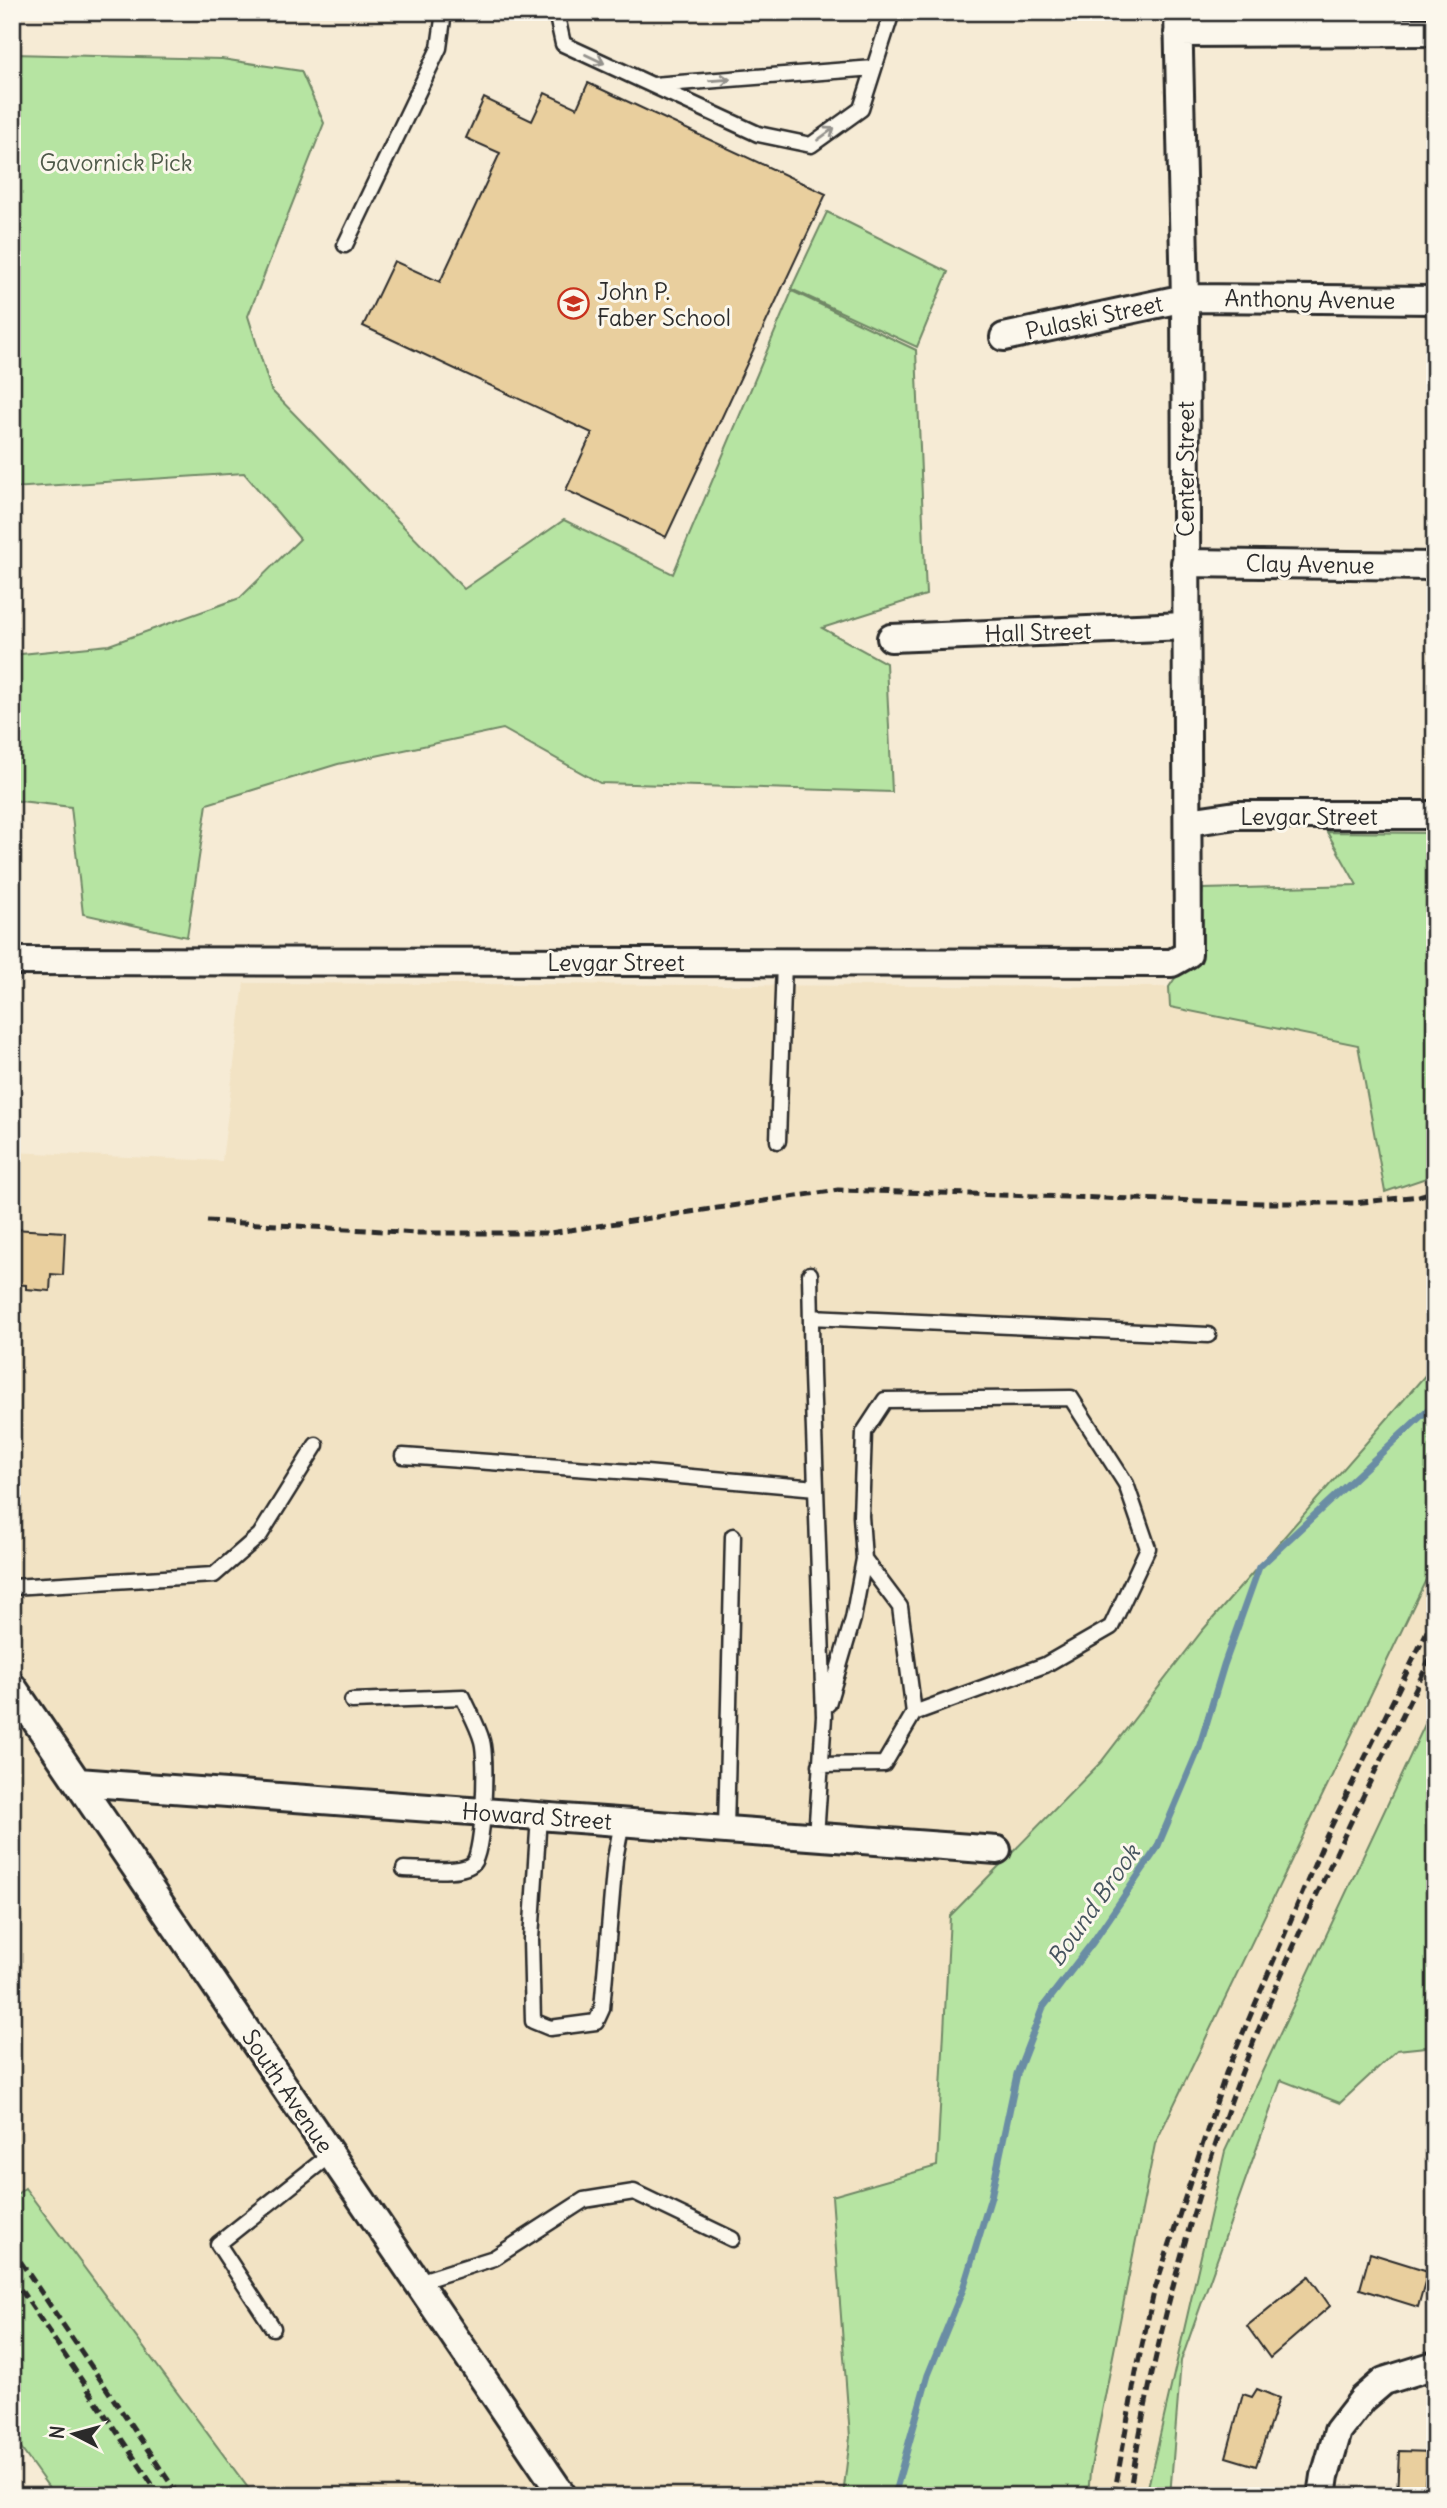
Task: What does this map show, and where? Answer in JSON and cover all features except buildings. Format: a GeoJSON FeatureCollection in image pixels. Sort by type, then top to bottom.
{"type":"FeatureCollection","features":[{"type":"Feature","properties":{"kind":"street"},"geometry":{"type":"LineString","coordinates":[[1178,23],[1435,32]]}},
{"type":"Feature","properties":{"kind":"street","name":"Center Street"},"geometry":{"type":"LineString","coordinates":[[1178,23],[1185,298],[1189,926]]}},
{"type":"Feature","properties":{"kind":"street","name":"Anthony Avenue"},"geometry":{"type":"LineString","coordinates":[[1185,298],[1435,300]]}},
{"type":"Feature","properties":{"kind":"street","name":"Pulaski Street"},"geometry":{"type":"LineString","coordinates":[[1004,337],[1185,298]]}},
{"type":"Feature","properties":{"kind":"street","name":"Clay Avenue"},"geometry":{"type":"LineString","coordinates":[[1185,563],[1435,566]]}},
{"type":"Feature","properties":{"kind":"street","name":"Hall Street"},"geometry":{"type":"LineString","coordinates":[[891,638],[1185,626]]}},
{"type":"Feature","properties":{"kind":"street","name":"Levgar Street"},"geometry":{"type":"LineString","coordinates":[[1188,822],[1236,815],[1431,815]]}},
{"type":"Feature","properties":{"kind":"street","name":"Levgar Street"},"geometry":{"type":"LineString","coordinates":[[12,961],[1172,963],[1188,954],[1189,926]]}},
{"type":"Feature","properties":{"kind":"street","name":"South Avenue"},"geometry":{"type":"LineString","coordinates":[[12,1686],[564,2496]]}},
{"type":"Feature","properties":{"kind":"street","name":"Howard Street"},"geometry":{"type":"LineString","coordinates":[[78,1782],[997,1850]]}},
{"type":"Feature","properties":{"kind":"street"},"geometry":{"type":"LineString","coordinates":[[1322,2496],[1338,2431],[1363,2399],[1384,2381],[1410,2370],[1435,2365]]}},
{"type":"Feature","properties":{"kind":"lane"},"geometry":{"type":"LineString","coordinates":[[345,245],[439,48],[444,12]]}},
{"type":"Feature","properties":{"kind":"lane"},"geometry":{"type":"LineString","coordinates":[[556,12],[563,44],[758,134],[811,145],[861,109],[892,12]]}},
{"type":"Feature","properties":{"kind":"lane"},"geometry":{"type":"LineString","coordinates":[[652,85],[874,68]]}},
{"type":"Feature","properties":{"kind":"lane"},"geometry":{"type":"LineString","coordinates":[[778,1140],[784,962]]}},
{"type":"Feature","properties":{"kind":"lane"},"geometry":{"type":"LineString","coordinates":[[810,1274],[824,1716],[816,1837]]}},
{"type":"Feature","properties":{"kind":"lane"},"geometry":{"type":"LineString","coordinates":[[811,1317],[1208,1335]]}},
{"type":"Feature","properties":{"kind":"lane"},"geometry":{"type":"LineString","coordinates":[[824,1716],[853,1619],[864,1559],[861,1516],[863,1432],[886,1400],[1071,1398],[1126,1484],[1148,1548],[1111,1628],[1045,1665],[914,1713]]}},
{"type":"Feature","properties":{"kind":"lane"},"geometry":{"type":"LineString","coordinates":[[12,1587],[214,1575],[260,1535],[316,1445]]}},
{"type":"Feature","properties":{"kind":"lane"},"geometry":{"type":"LineString","coordinates":[[403,1456],[816,1488]]}},
{"type":"Feature","properties":{"kind":"lane"},"geometry":{"type":"LineString","coordinates":[[726,1830],[733,1536]]}},
{"type":"Feature","properties":{"kind":"lane"},"geometry":{"type":"LineString","coordinates":[[820,1765],[884,1764],[914,1713],[900,1607],[864,1559]]}},
{"type":"Feature","properties":{"kind":"lane"},"geometry":{"type":"LineString","coordinates":[[352,1701],[463,1697],[483,1743],[483,1812],[480,1846],[473,1863],[461,1870],[404,1869]]}},
{"type":"Feature","properties":{"kind":"lane"},"geometry":{"type":"LineString","coordinates":[[539,1816],[531,1939],[533,2021],[550,2028],[596,2022],[602,2009],[615,1859],[622,1822]]}},
{"type":"Feature","properties":{"kind":"lane"},"geometry":{"type":"LineString","coordinates":[[273,2328],[218,2244],[331,2154]]}},
{"type":"Feature","properties":{"kind":"lane"},"geometry":{"type":"LineString","coordinates":[[418,2282],[494,2258],[584,2200],[634,2192],[732,2239]]}},
{"type":"Feature","properties":{"kind":"shaded area"},"geometry":{"type":"Polygon","coordinates":[[[244,983],[1169,987],[1170,1007],[1358,1045],[1385,1191],[1435,1175],[1435,1364],[1202,1631],[1101,1762],[950,1916],[937,2166],[850,2437],[843,2496],[554,2496],[547,2486],[524,2496],[254,2496],[25,2188],[12,2198],[12,1152],[222,1161],[244,983]]]}},
{"type":"Feature","properties":{"kind":"shaded area"},"geometry":{"type":"Polygon","coordinates":[[[1435,1561],[1435,1703],[1225,2151],[1146,2496],[1088,2496],[1090,2472],[1155,2144],[1435,1561]]]}},
{"type":"Feature","properties":{"kind":"green space","name":"Gavornick Pick"},"geometry":{"type":"Polygon","coordinates":[[[12,54],[222,59],[301,71],[324,123],[248,316],[271,390],[464,589],[564,520],[673,574],[792,291],[916,350],[926,595],[822,628],[886,663],[892,792],[600,783],[503,729],[338,764],[207,804],[187,937],[83,914],[71,807],[12,800],[12,655],[109,645],[240,598],[300,539],[244,473],[12,488],[12,54]]]}},
{"type":"Feature","properties":{"kind":"green space"},"geometry":{"type":"Polygon","coordinates":[[[827,212],[948,272],[917,347],[791,289],[827,212]]]}},
{"type":"Feature","properties":{"kind":"green space"},"geometry":{"type":"Polygon","coordinates":[[[1327,832],[1435,833],[1435,1175],[1385,1192],[1358,1045],[1170,1007],[1169,987],[1195,948],[1203,889],[1357,885],[1327,832]]]}},
{"type":"Feature","properties":{"kind":"green space"},"geometry":{"type":"Polygon","coordinates":[[[1435,1364],[1435,1561],[1155,2144],[1090,2472],[1088,2496],[843,2496],[850,2437],[832,2196],[937,2166],[950,1916],[1101,1762],[1202,1631],[1435,1364]]]}},
{"type":"Feature","properties":{"kind":"green space"},"geometry":{"type":"Polygon","coordinates":[[[1435,1703],[1435,2046],[1397,2050],[1340,2103],[1281,2080],[1181,2361],[1170,2496],[1146,2496],[1225,2151],[1435,1703]]]}},
{"type":"Feature","properties":{"kind":"green space"},"geometry":{"type":"Polygon","coordinates":[[[25,2188],[254,2496],[55,2496],[12,2436],[12,2198],[25,2188]]]}},
{"type":"Feature","properties":{"kind":"waterway","name":"Bound Brook"},"geometry":{"type":"LineString","coordinates":[[894,2496],[928,2375],[963,2289],[991,2197],[1017,2074],[1043,2007],[1093,1942],[1157,1848],[1199,1748],[1224,1665],[1259,1567],[1435,1403]]}},
{"type":"Feature","properties":{"kind":"railway"},"geometry":{"type":"LineString","coordinates":[[207,1221],[418,1233],[550,1233],[838,1190],[1265,1203],[1354,1203],[1419,1196],[1435,1191]]}},
{"type":"Feature","properties":{"kind":"railway"},"geometry":{"type":"LineString","coordinates":[[1114,2496],[1136,2372],[1154,2292],[1226,2073],[1326,1837],[1435,1615]]}},
{"type":"Feature","properties":{"kind":"railway"},"geometry":{"type":"LineString","coordinates":[[1129,2496],[1161,2336],[1188,2232],[1221,2128],[1284,1968],[1357,1808],[1435,1649]]}},
{"type":"Feature","properties":{"kind":"railway"},"geometry":{"type":"LineString","coordinates":[[12,2249],[179,2496]]}},
{"type":"Feature","properties":{"kind":"railway"},"geometry":{"type":"LineString","coordinates":[[12,2277],[160,2496]]}},
{"type":"Feature","properties":{"kind":"place","name":"John P. Faber School"},"geometry":{"type":"Point","coordinates":[574,304]}}]}
